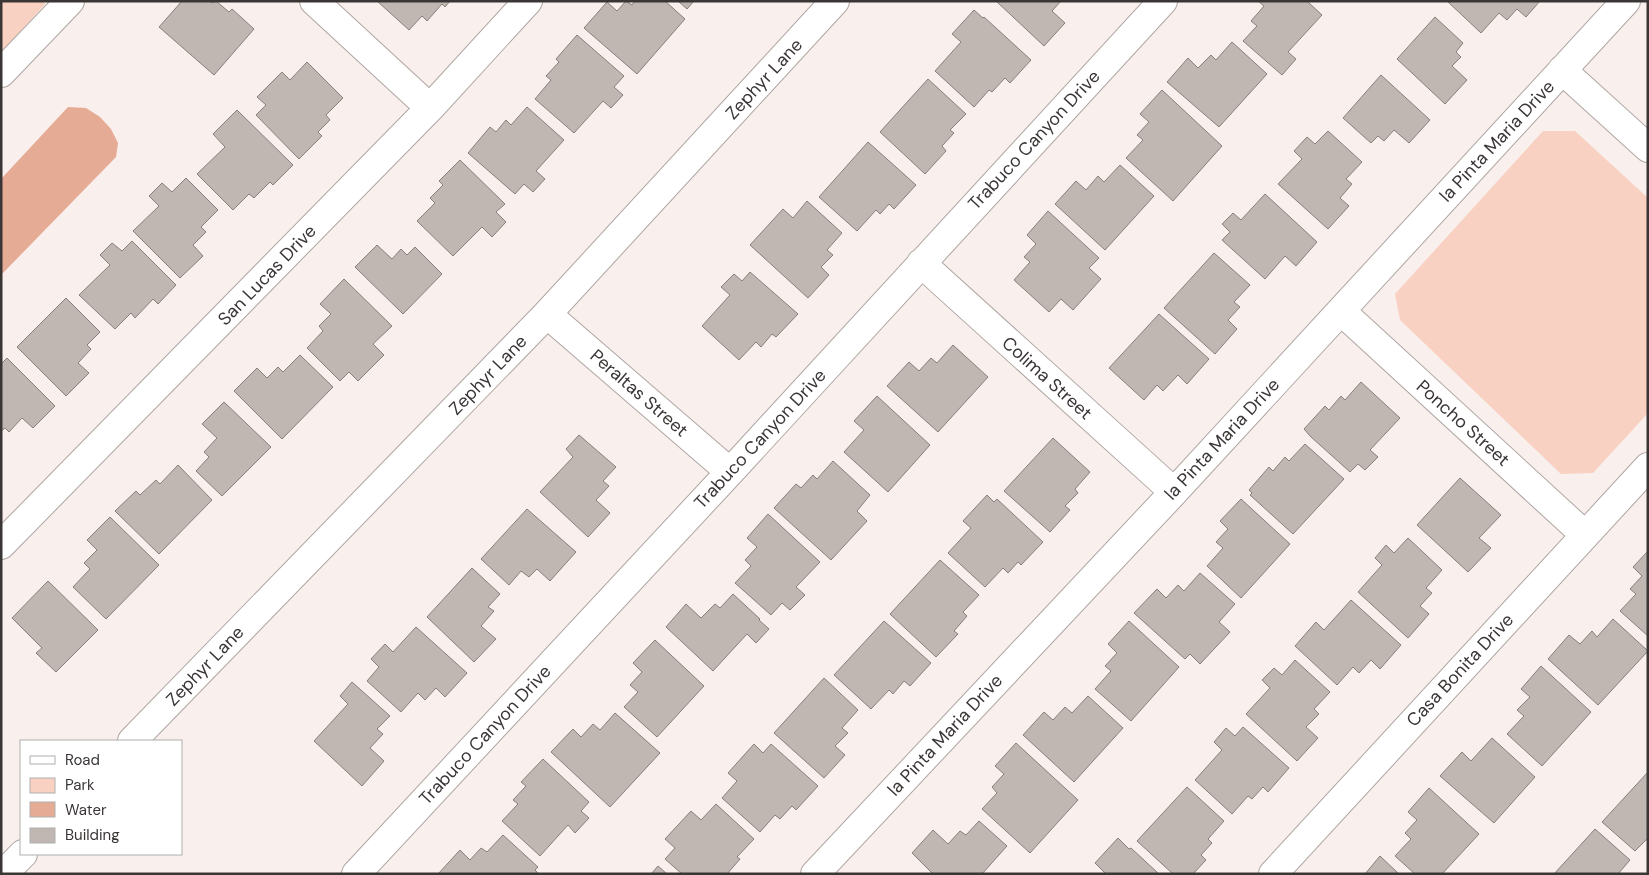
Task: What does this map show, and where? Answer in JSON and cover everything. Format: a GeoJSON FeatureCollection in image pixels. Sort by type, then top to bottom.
{"type":"FeatureCollection","features":[{"type":"Feature","properties":{"kind":"street"},"geometry":{"type":"LineString","coordinates":[[1,73],[70,1]]}},
{"type":"Feature","properties":{"kind":"street"},"geometry":{"type":"LineString","coordinates":[[314,1],[430,108]]}},
{"type":"Feature","properties":{"kind":"street","name":"San Lucas Drive"},"geometry":{"type":"LineString","coordinates":[[1,544],[430,108],[528,1]]}},
{"type":"Feature","properties":{"kind":"street","name":"Zephyr Lane"},"geometry":{"type":"LineString","coordinates":[[133,740],[547,314],[835,1]]}},
{"type":"Feature","properties":{"kind":"street","name":"Trabuco Canyon Drive"},"geometry":{"type":"LineString","coordinates":[[356,874],[730,472],[1163,1]]}},
{"type":"Feature","properties":{"kind":"street","name":"la Pinta Maria Drive"},"geometry":{"type":"LineString","coordinates":[[815,874],[1174,492],[1626,1]]}},
{"type":"Feature","properties":{"kind":"street"},"geometry":{"type":"LineString","coordinates":[[1562,70],[1648,148]]}},
{"type":"Feature","properties":{"kind":"street","name":"Colima Street"},"geometry":{"type":"LineString","coordinates":[[921,263],[1174,492]]}},
{"type":"Feature","properties":{"kind":"street","name":"Poncho Street"},"geometry":{"type":"LineString","coordinates":[[1341,311],[1586,534]]}},
{"type":"Feature","properties":{"kind":"street","name":"Peraltas Street"},"geometry":{"type":"LineString","coordinates":[[547,314],[730,472]]}},
{"type":"Feature","properties":{"kind":"street","name":"Casa Bonita Drive"},"geometry":{"type":"LineString","coordinates":[[1273,874],[1648,467]]}},
{"type":"Feature","properties":{"kind":"street"},"geometry":{"type":"LineString","coordinates":[[3,874],[22,855]]}},
{"type":"Feature","properties":{"kind":"green space"},"geometry":{"type":"Polygon","coordinates":[[[1,1],[43,1],[45,4],[1,53],[1,1]]]}},
{"type":"Feature","properties":{"kind":"green space"},"geometry":{"type":"Polygon","coordinates":[[[1543,131],[1575,131],[1648,198],[1648,413],[1593,473],[1561,474],[1400,320],[1395,294],[1543,131]]]}},
{"type":"Feature","properties":{"kind":"water"},"geometry":{"type":"Polygon","coordinates":[[[68,107],[86,108],[100,117],[111,129],[118,143],[116,157],[1,275],[1,179],[68,107]]]}},
{"type":"Feature","properties":{"kind":"building"},"geometry":{"type":"Polygon","coordinates":[[[182,1],[210,1],[212,3],[216,1],[229,12],[232,9],[254,29],[214,75],[159,27],[182,1]]]}},
{"type":"Feature","properties":{"kind":"building"},"geometry":{"type":"Polygon","coordinates":[[[377,1],[450,1],[445,7],[442,4],[427,21],[422,16],[409,30],[377,1]]]}},
{"type":"Feature","properties":{"kind":"building"},"geometry":{"type":"Polygon","coordinates":[[[626,1],[632,5],[635,1],[665,1],[685,19],[637,74],[584,28],[607,2],[617,11],[626,1]]]}},
{"type":"Feature","properties":{"kind":"building"},"geometry":{"type":"Polygon","coordinates":[[[678,1],[694,1],[687,9],[678,1]]]}},
{"type":"Feature","properties":{"kind":"building"},"geometry":{"type":"Polygon","coordinates":[[[996,1],[1061,1],[1052,11],[1065,23],[1044,46],[996,1]]]}},
{"type":"Feature","properties":{"kind":"building"},"geometry":{"type":"Polygon","coordinates":[[[1258,1],[1307,1],[1322,15],[1288,52],[1296,59],[1282,75],[1243,41],[1257,26],[1251,21],[1264,6],[1258,1]]]}},
{"type":"Feature","properties":{"kind":"building"},"geometry":{"type":"Polygon","coordinates":[[[1447,1],[1540,1],[1526,17],[1517,9],[1507,20],[1499,13],[1481,33],[1447,1]]]}},
{"type":"Feature","properties":{"kind":"building"},"geometry":{"type":"Polygon","coordinates":[[[974,10],[1031,60],[1010,83],[1005,78],[992,92],[989,90],[974,107],[935,71],[961,42],[952,34],[974,10]]]}},
{"type":"Feature","properties":{"kind":"building"},"geometry":{"type":"Polygon","coordinates":[[[1435,17],[1463,43],[1456,52],[1461,57],[1452,66],[1467,80],[1445,104],[1397,59],[1435,17]]]}},
{"type":"Feature","properties":{"kind":"building"},"geometry":{"type":"Polygon","coordinates":[[[577,35],[624,76],[614,87],[623,95],[611,108],[603,101],[574,133],[535,99],[551,80],[546,76],[559,62],[556,59],[577,35]]]}},
{"type":"Feature","properties":{"kind":"building"},"geometry":{"type":"Polygon","coordinates":[[[1232,42],[1267,74],[1219,127],[1167,82],[1188,58],[1198,68],[1211,55],[1216,60],[1232,42]]]}},
{"type":"Feature","properties":{"kind":"building"},"geometry":{"type":"Polygon","coordinates":[[[307,62],[343,98],[326,115],[330,120],[318,132],[322,136],[299,159],[256,115],[266,105],[257,97],[282,72],[290,80],[307,62]]]}},
{"type":"Feature","properties":{"kind":"building"},"geometry":{"type":"Polygon","coordinates":[[[1381,75],[1430,120],[1409,143],[1394,130],[1384,141],[1378,136],[1371,143],[1343,118],[1381,75]]]}},
{"type":"Feature","properties":{"kind":"building"},"geometry":{"type":"Polygon","coordinates":[[[928,79],[966,114],[950,130],[954,133],[942,146],[946,151],[925,174],[880,132],[928,79]]]}},
{"type":"Feature","properties":{"kind":"building"},"geometry":{"type":"Polygon","coordinates":[[[1162,90],[1222,146],[1173,201],[1126,158],[1143,140],[1137,135],[1149,122],[1140,114],[1162,90]]]}},
{"type":"Feature","properties":{"kind":"building"},"geometry":{"type":"Polygon","coordinates":[[[527,107],[564,140],[536,171],[545,179],[533,192],[524,184],[515,194],[468,153],[490,127],[496,132],[506,120],[511,125],[527,107]]]}},
{"type":"Feature","properties":{"kind":"building"},"geometry":{"type":"Polygon","coordinates":[[[237,110],[293,165],[273,185],[270,182],[254,198],[249,194],[233,210],[197,174],[225,147],[213,134],[237,110]]]}},
{"type":"Feature","properties":{"kind":"building"},"geometry":{"type":"Polygon","coordinates":[[[1328,131],[1362,162],[1346,179],[1352,184],[1340,198],[1349,206],[1328,229],[1278,184],[1302,159],[1294,151],[1307,137],[1315,144],[1328,131]]]}},
{"type":"Feature","properties":{"kind":"building"},"geometry":{"type":"Polygon","coordinates":[[[868,142],[916,185],[894,209],[889,204],[880,214],[876,210],[857,231],[819,197],[868,142]]]}},
{"type":"Feature","properties":{"kind":"building"},"geometry":{"type":"Polygon","coordinates":[[[460,160],[505,204],[496,212],[506,222],[492,237],[482,227],[453,256],[417,221],[435,203],[430,198],[443,185],[439,181],[460,160]]]}},
{"type":"Feature","properties":{"kind":"building"},"geometry":{"type":"Polygon","coordinates":[[[1120,165],[1154,196],[1105,250],[1055,204],[1076,181],[1086,190],[1098,176],[1104,182],[1120,165]]]}},
{"type":"Feature","properties":{"kind":"building"},"geometry":{"type":"Polygon","coordinates":[[[186,178],[218,210],[201,227],[206,232],[193,245],[203,256],[180,278],[133,231],[159,206],[149,196],[162,183],[172,192],[186,178]]]}},
{"type":"Feature","properties":{"kind":"building"},"geometry":{"type":"Polygon","coordinates":[[[1265,194],[1317,242],[1296,266],[1285,256],[1265,279],[1222,240],[1230,232],[1222,224],[1233,213],[1241,220],[1265,194]]]}},
{"type":"Feature","properties":{"kind":"building"},"geometry":{"type":"Polygon","coordinates":[[[807,201],[842,233],[827,250],[833,255],[821,267],[829,275],[808,298],[750,245],[783,209],[793,218],[807,201]]]}},
{"type":"Feature","properties":{"kind":"building"},"geometry":{"type":"Polygon","coordinates":[[[1048,211],[1099,258],[1089,268],[1101,279],[1073,310],[1061,299],[1049,312],[1014,280],[1030,262],[1024,257],[1036,244],[1027,235],[1048,211]]]}},
{"type":"Feature","properties":{"kind":"building"},"geometry":{"type":"Polygon","coordinates":[[[132,241],[176,285],[158,304],[153,299],[135,318],[131,313],[115,329],[79,295],[110,265],[100,255],[112,243],[122,251],[132,241]]]}},
{"type":"Feature","properties":{"kind":"building"},"geometry":{"type":"Polygon","coordinates":[[[377,245],[392,259],[401,249],[407,255],[415,247],[442,274],[403,314],[355,267],[377,245]]]}},
{"type":"Feature","properties":{"kind":"building"},"geometry":{"type":"Polygon","coordinates":[[[1214,253],[1250,285],[1234,302],[1240,307],[1228,320],[1237,329],[1215,354],[1164,308],[1214,253]]]}},
{"type":"Feature","properties":{"kind":"building"},"geometry":{"type":"Polygon","coordinates":[[[750,272],[798,314],[776,337],[772,334],[761,347],[756,342],[739,360],[702,326],[730,295],[721,287],[734,274],[742,281],[750,272]]]}},
{"type":"Feature","properties":{"kind":"building"},"geometry":{"type":"Polygon","coordinates":[[[344,279],[392,326],[373,344],[384,355],[358,381],[349,372],[340,381],[307,348],[323,331],[319,326],[331,314],[320,304],[344,279]]]}},
{"type":"Feature","properties":{"kind":"building"},"geometry":{"type":"Polygon","coordinates":[[[66,298],[100,332],[87,345],[91,349],[78,363],[89,373],[66,396],[17,347],[66,298]]]}},
{"type":"Feature","properties":{"kind":"building"},"geometry":{"type":"Polygon","coordinates":[[[1159,314],[1209,359],[1187,384],[1178,375],[1163,391],[1157,385],[1144,400],[1109,368],[1159,314]]]}},
{"type":"Feature","properties":{"kind":"building"},"geometry":{"type":"Polygon","coordinates":[[[953,345],[988,377],[938,432],[887,386],[909,362],[919,371],[931,358],[937,363],[953,345]]]}},
{"type":"Feature","properties":{"kind":"building"},"geometry":{"type":"Polygon","coordinates":[[[300,355],[333,387],[282,439],[234,391],[257,368],[267,378],[278,367],[283,372],[300,355]]]}},
{"type":"Feature","properties":{"kind":"building"},"geometry":{"type":"Polygon","coordinates":[[[7,358],[55,406],[33,428],[22,418],[9,432],[5,428],[1,431],[1,364],[7,358]]]}},
{"type":"Feature","properties":{"kind":"building"},"geometry":{"type":"Polygon","coordinates":[[[1361,382],[1400,418],[1370,450],[1378,457],[1365,470],[1358,464],[1350,472],[1304,429],[1325,406],[1329,410],[1341,396],[1345,400],[1361,382]]]}},
{"type":"Feature","properties":{"kind":"building"},"geometry":{"type":"Polygon","coordinates":[[[877,396],[930,445],[888,492],[844,452],[864,430],[854,421],[877,396]]]}},
{"type":"Feature","properties":{"kind":"building"},"geometry":{"type":"Polygon","coordinates":[[[224,402],[271,447],[222,496],[196,471],[209,457],[204,452],[217,438],[202,424],[224,402]]]}},
{"type":"Feature","properties":{"kind":"building"},"geometry":{"type":"Polygon","coordinates":[[[579,435],[616,467],[603,481],[609,486],[596,500],[610,513],[588,537],[540,492],[573,457],[566,449],[579,435]]]}},
{"type":"Feature","properties":{"kind":"building"},"geometry":{"type":"Polygon","coordinates":[[[1053,438],[1090,472],[1075,489],[1078,493],[1065,506],[1070,510],[1050,532],[1004,491],[1053,438]]]}},
{"type":"Feature","properties":{"kind":"building"},"geometry":{"type":"Polygon","coordinates":[[[1305,444],[1344,479],[1293,534],[1250,495],[1252,493],[1249,490],[1269,467],[1273,471],[1285,457],[1289,461],[1305,444]]]}},
{"type":"Feature","properties":{"kind":"building"},"geometry":{"type":"Polygon","coordinates":[[[833,461],[870,495],[857,511],[867,521],[831,560],[774,508],[796,484],[801,488],[813,475],[817,479],[833,461]]]}},
{"type":"Feature","properties":{"kind":"building"},"geometry":{"type":"Polygon","coordinates":[[[178,465],[212,500],[159,554],[115,511],[136,491],[140,495],[156,480],[160,484],[178,465]]]}},
{"type":"Feature","properties":{"kind":"building"},"geometry":{"type":"Polygon","coordinates":[[[1460,478],[1501,515],[1479,538],[1491,548],[1468,572],[1417,525],[1460,478]]]}},
{"type":"Feature","properties":{"kind":"building"},"geometry":{"type":"Polygon","coordinates":[[[987,495],[994,502],[997,499],[1043,542],[1021,565],[1018,562],[1008,573],[1003,568],[985,587],[948,553],[971,528],[963,521],[987,495]]]}},
{"type":"Feature","properties":{"kind":"building"},"geometry":{"type":"Polygon","coordinates":[[[1241,499],[1290,544],[1241,598],[1207,566],[1223,548],[1216,542],[1228,529],[1220,521],[1241,499]]]}},
{"type":"Feature","properties":{"kind":"building"},"geometry":{"type":"Polygon","coordinates":[[[527,509],[576,552],[550,581],[537,569],[529,577],[521,571],[509,585],[481,559],[527,509]]]}},
{"type":"Feature","properties":{"kind":"building"},"geometry":{"type":"Polygon","coordinates":[[[768,514],[820,562],[796,587],[805,595],[790,610],[782,603],[771,615],[735,583],[751,566],[745,560],[757,547],[747,538],[768,514]]]}},
{"type":"Feature","properties":{"kind":"building"},"geometry":{"type":"Polygon","coordinates":[[[110,517],[159,565],[106,619],[73,587],[90,569],[84,563],[97,550],[87,540],[110,517]]]}},
{"type":"Feature","properties":{"kind":"building"},"geometry":{"type":"Polygon","coordinates":[[[1408,538],[1442,570],[1426,588],[1432,593],[1420,606],[1429,614],[1408,638],[1358,592],[1382,565],[1375,558],[1386,545],[1394,553],[1408,538]]]}},
{"type":"Feature","properties":{"kind":"building"},"geometry":{"type":"Polygon","coordinates":[[[1648,551],[1648,636],[1620,611],[1636,594],[1630,589],[1642,576],[1633,567],[1648,551]]]}},
{"type":"Feature","properties":{"kind":"building"},"geometry":{"type":"Polygon","coordinates":[[[940,560],[979,595],[963,612],[967,616],[954,631],[958,634],[936,657],[890,614],[940,560]]]}},
{"type":"Feature","properties":{"kind":"building"},"geometry":{"type":"Polygon","coordinates":[[[472,568],[500,594],[488,607],[494,611],[481,626],[496,639],[474,662],[427,617],[472,568]]]}},
{"type":"Feature","properties":{"kind":"building"},"geometry":{"type":"Polygon","coordinates":[[[1200,573],[1235,604],[1219,622],[1230,632],[1200,664],[1190,654],[1185,659],[1134,613],[1157,589],[1166,598],[1178,585],[1184,591],[1200,573]]]}},
{"type":"Feature","properties":{"kind":"building"},"geometry":{"type":"Polygon","coordinates":[[[48,581],[98,630],[56,672],[36,653],[42,648],[12,618],[48,581]]]}},
{"type":"Feature","properties":{"kind":"building"},"geometry":{"type":"Polygon","coordinates":[[[733,594],[769,629],[756,643],[747,634],[713,671],[666,627],[686,604],[701,618],[715,604],[720,608],[733,594]]]}},
{"type":"Feature","properties":{"kind":"building"},"geometry":{"type":"Polygon","coordinates":[[[1351,600],[1401,645],[1380,669],[1371,660],[1359,673],[1353,667],[1337,685],[1295,646],[1316,622],[1324,630],[1351,600]]]}},
{"type":"Feature","properties":{"kind":"building"},"geometry":{"type":"Polygon","coordinates":[[[1613,619],[1648,651],[1598,705],[1548,659],[1569,635],[1580,644],[1592,631],[1597,637],[1613,619]]]}},
{"type":"Feature","properties":{"kind":"building"},"geometry":{"type":"Polygon","coordinates":[[[884,621],[931,663],[910,686],[904,681],[893,694],[889,690],[871,709],[834,675],[884,621]]]}},
{"type":"Feature","properties":{"kind":"building"},"geometry":{"type":"Polygon","coordinates":[[[1129,621],[1179,667],[1131,721],[1095,689],[1111,671],[1105,666],[1117,653],[1108,644],[1129,621]]]}},
{"type":"Feature","properties":{"kind":"building"},"geometry":{"type":"Polygon","coordinates":[[[416,627],[467,673],[445,697],[436,688],[425,700],[418,693],[401,712],[367,681],[379,667],[371,659],[385,644],[393,652],[416,627]]]}},
{"type":"Feature","properties":{"kind":"building"},"geometry":{"type":"Polygon","coordinates":[[[655,640],[704,686],[657,737],[624,707],[638,692],[630,685],[642,672],[633,663],[655,640]]]}},
{"type":"Feature","properties":{"kind":"building"},"geometry":{"type":"Polygon","coordinates":[[[1295,660],[1330,692],[1314,709],[1319,714],[1306,727],[1318,738],[1297,761],[1246,714],[1270,688],[1262,680],[1274,668],[1282,675],[1295,660]]]}},
{"type":"Feature","properties":{"kind":"building"},"geometry":{"type":"Polygon","coordinates":[[[1541,666],[1591,712],[1542,766],[1507,734],[1524,716],[1517,710],[1530,697],[1521,689],[1541,666]]]}},
{"type":"Feature","properties":{"kind":"building"},"geometry":{"type":"Polygon","coordinates":[[[824,678],[858,710],[842,728],[848,733],[835,746],[845,755],[824,778],[774,733],[824,678]]]}},
{"type":"Feature","properties":{"kind":"building"},"geometry":{"type":"Polygon","coordinates":[[[352,682],[390,716],[377,729],[383,734],[370,748],[384,761],[362,786],[314,741],[348,704],[340,696],[352,682]]]}},
{"type":"Feature","properties":{"kind":"building"},"geometry":{"type":"Polygon","coordinates":[[[1088,696],[1123,728],[1074,782],[1023,735],[1044,712],[1053,720],[1065,707],[1072,713],[1088,696]]]}},
{"type":"Feature","properties":{"kind":"building"},"geometry":{"type":"Polygon","coordinates":[[[615,713],[660,753],[610,807],[551,752],[573,729],[581,737],[593,724],[600,730],[615,713]]]}},
{"type":"Feature","properties":{"kind":"building"},"geometry":{"type":"Polygon","coordinates":[[[1243,727],[1289,768],[1268,792],[1263,787],[1252,799],[1248,796],[1232,814],[1195,780],[1222,750],[1214,742],[1226,728],[1235,736],[1243,727]]]}},
{"type":"Feature","properties":{"kind":"building"},"geometry":{"type":"Polygon","coordinates":[[[1492,738],[1535,777],[1494,823],[1440,776],[1462,752],[1471,761],[1492,738]]]}},
{"type":"Feature","properties":{"kind":"building"},"geometry":{"type":"Polygon","coordinates":[[[1016,743],[1078,800],[1030,853],[982,809],[997,793],[992,787],[1004,774],[995,766],[1016,743]]]}},
{"type":"Feature","properties":{"kind":"building"},"geometry":{"type":"Polygon","coordinates":[[[754,744],[763,753],[771,744],[818,786],[796,810],[792,806],[780,819],[775,815],[760,832],[722,798],[737,781],[728,773],[754,744]]]}},
{"type":"Feature","properties":{"kind":"building"},"geometry":{"type":"Polygon","coordinates":[[[543,759],[589,802],[581,811],[589,818],[575,833],[568,825],[540,856],[502,821],[518,804],[513,800],[526,786],[521,782],[543,759]]]}},
{"type":"Feature","properties":{"kind":"building"},"geometry":{"type":"Polygon","coordinates":[[[1648,772],[1648,838],[1635,851],[1602,822],[1648,772]]]}},
{"type":"Feature","properties":{"kind":"building"},"geometry":{"type":"Polygon","coordinates":[[[1187,787],[1224,821],[1208,839],[1212,843],[1201,855],[1206,860],[1193,874],[1173,874],[1137,841],[1187,787]]]}},
{"type":"Feature","properties":{"kind":"building"},"geometry":{"type":"Polygon","coordinates":[[[1429,788],[1479,834],[1442,874],[1415,874],[1395,856],[1411,839],[1405,833],[1417,820],[1408,812],[1429,788]]]}},
{"type":"Feature","properties":{"kind":"building"},"geometry":{"type":"Polygon","coordinates":[[[716,804],[754,839],[737,857],[740,859],[727,874],[682,874],[665,859],[675,848],[665,839],[691,811],[701,820],[716,804]]]}},
{"type":"Feature","properties":{"kind":"building"},"geometry":{"type":"Polygon","coordinates":[[[979,821],[1007,846],[982,874],[933,874],[912,853],[933,830],[948,844],[960,831],[966,835],[979,821]]]}},
{"type":"Feature","properties":{"kind":"building"},"geometry":{"type":"Polygon","coordinates":[[[1595,829],[1630,860],[1618,874],[1554,874],[1595,829]]]}},
{"type":"Feature","properties":{"kind":"building"},"geometry":{"type":"Polygon","coordinates":[[[503,835],[538,867],[535,870],[539,874],[438,874],[460,850],[470,860],[481,848],[487,852],[503,835]]]}},
{"type":"Feature","properties":{"kind":"building"},"geometry":{"type":"Polygon","coordinates":[[[1118,838],[1159,874],[1106,874],[1095,863],[1118,838]]]}},
{"type":"Feature","properties":{"kind":"building"},"geometry":{"type":"Polygon","coordinates":[[[1380,856],[1399,874],[1365,874],[1380,856]]]}},
{"type":"Feature","properties":{"kind":"building"},"geometry":{"type":"Polygon","coordinates":[[[658,866],[667,874],[651,874],[658,866]]]}}]}
